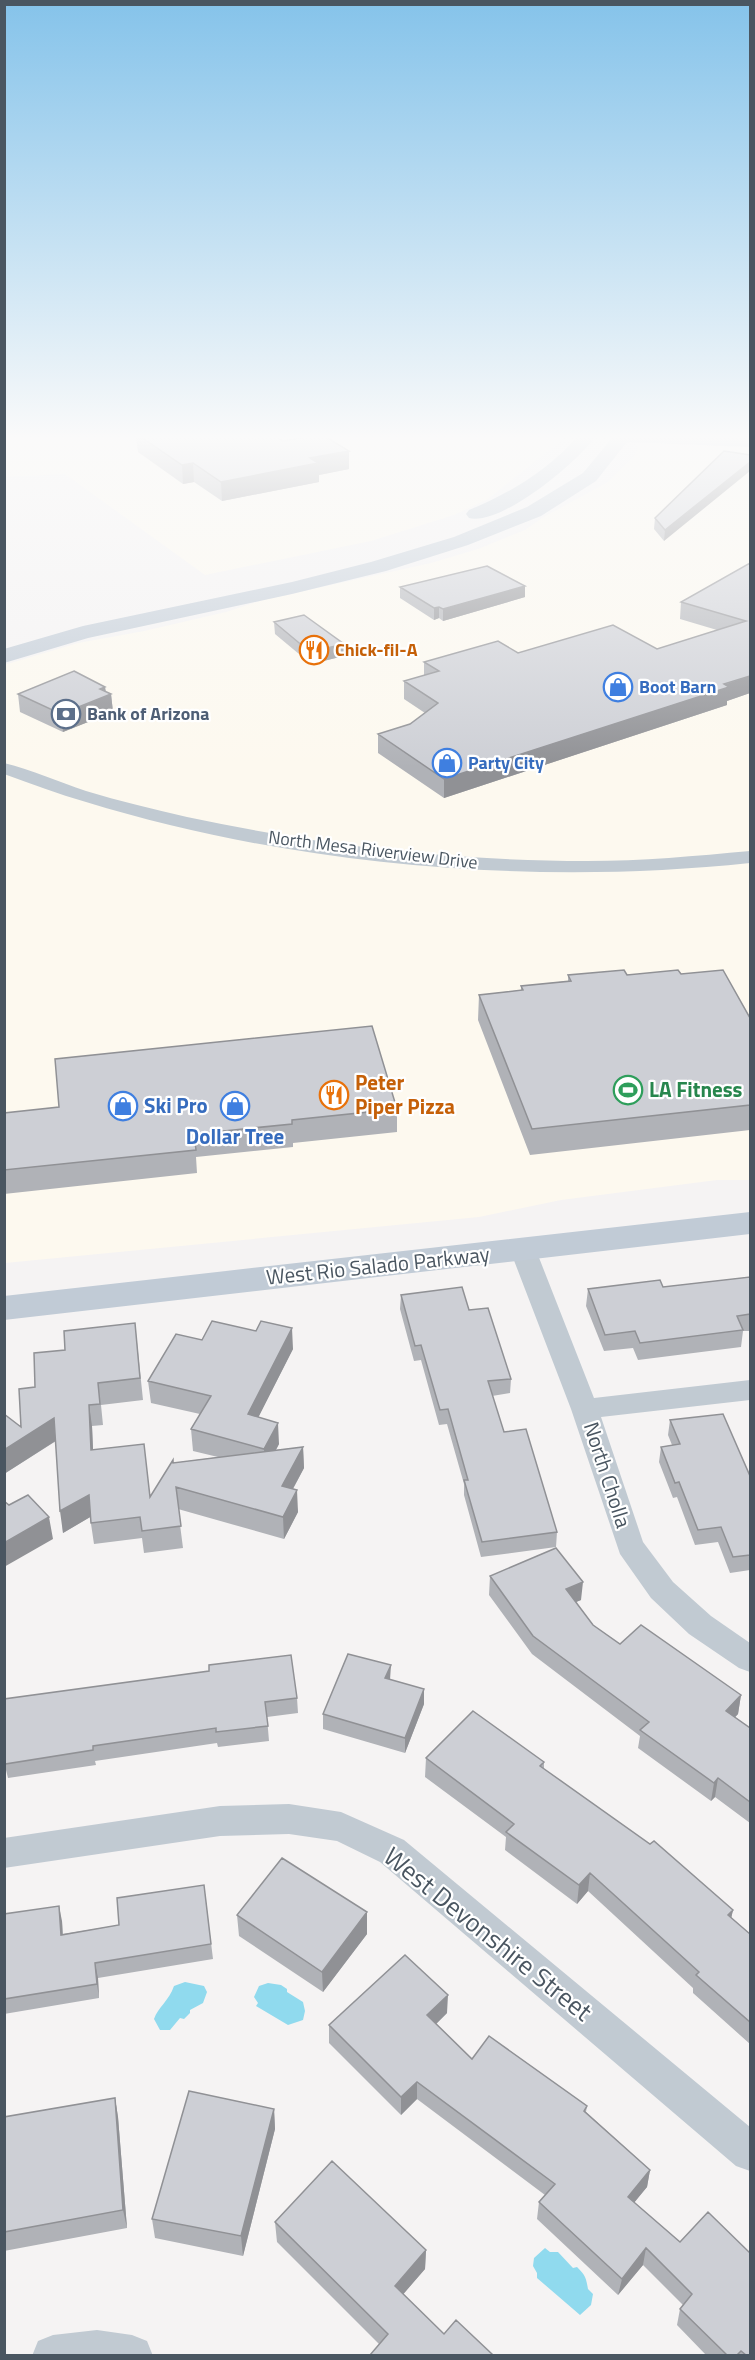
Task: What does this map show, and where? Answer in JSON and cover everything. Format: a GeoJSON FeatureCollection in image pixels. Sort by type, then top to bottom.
{"type":"FeatureCollection","features":[{"type":"Feature","properties":{"kind":"main road"},"geometry":{"type":"LineString","coordinates":[[356,552],[375,547]]}},
{"type":"Feature","properties":{"kind":"main road"},"geometry":{"type":"LineString","coordinates":[[236,599],[236,593],[240,589],[361,559],[376,547]]}},
{"type":"Feature","properties":{"kind":"main road"},"geometry":{"type":"LineString","coordinates":[[4,656],[83,633],[236,599],[443,547]]}},
{"type":"Feature","properties":{"kind":"main road"},"geometry":{"type":"LineString","coordinates":[[83,633],[117,617],[207,596],[216,590],[218,583]]}},
{"type":"Feature","properties":{"kind":"main road"},"geometry":{"type":"LineString","coordinates":[[4,636],[179,591]]}},
{"type":"Feature","properties":{"kind":"main road","name":"West Rio Salado Parkway"},"geometry":{"type":"LineString","coordinates":[[4,1308],[750,1223]]}},
{"type":"Feature","properties":{"kind":"street","name":"North Mesa Riverview Drive"},"geometry":{"type":"LineString","coordinates":[[4,768],[106,803],[265,838],[339,850],[454,861],[581,866],[697,862],[750,857]]}},
{"type":"Feature","properties":{"kind":"street","name":"North Cholla"},"geometry":{"type":"LineString","coordinates":[[523,1250],[585,1409],[630,1546],[663,1590],[700,1625],[750,1659]]}},
{"type":"Feature","properties":{"kind":"street"},"geometry":{"type":"LineString","coordinates":[[585,1409],[750,1390]]}},
{"type":"Feature","properties":{"kind":"street","name":"West Devonshire Street"},"geometry":{"type":"LineString","coordinates":[[4,1853],[220,1821],[289,1818],[341,1827],[392,1851],[750,2152]]}},
{"type":"Feature","properties":{"kind":"street"},"geometry":{"type":"LineString","coordinates":[[53,2355],[97,2351],[132,2355]]}},
{"type":"Feature","properties":{"kind":"shaded area"},"geometry":{"type":"Polygon","coordinates":[[[166,547],[341,547],[205,575],[166,547]]]}},
{"type":"Feature","properties":{"kind":"shaded area"},"geometry":{"type":"Polygon","coordinates":[[[483,547],[750,547],[750,1180],[717,1180],[561,1200],[479,1217],[5,1263],[4,665],[78,643],[226,612],[263,600],[431,563],[483,547]]]}},
{"type":"Feature","properties":{"kind":"water"},"geometry":{"type":"Polygon","coordinates":[[[185,1982],[204,1986],[207,1992],[203,2003],[190,2010],[184,2019],[180,2018],[170,2030],[160,2030],[154,2019],[156,2015],[174,1986],[185,1982]]]}},
{"type":"Feature","properties":{"kind":"water"},"geometry":{"type":"Polygon","coordinates":[[[268,1983],[281,1985],[287,1989],[287,1992],[303,2002],[305,2011],[303,2020],[288,2025],[256,2006],[258,2003],[254,1997],[259,1986],[268,1983]]]}},
{"type":"Feature","properties":{"kind":"water"},"geometry":{"type":"Polygon","coordinates":[[[545,2248],[550,2252],[558,2252],[573,2268],[577,2267],[585,2277],[588,2289],[593,2294],[591,2305],[580,2315],[537,2278],[533,2266],[534,2258],[545,2248]]]}},
{"type":"Feature","properties":{"kind":"building"},"geometry":{"type":"Polygon","coordinates":[[[750,563],[750,676],[724,684],[729,687],[444,779],[378,734],[410,724],[438,703],[404,681],[439,671],[424,662],[498,641],[518,653],[613,625],[657,649],[746,621],[681,602],[750,563]]]}},
{"type":"Feature","properties":{"kind":"building"},"geometry":{"type":"Polygon","coordinates":[[[487,566],[525,586],[443,609],[434,608],[400,587],[487,566]]]}},
{"type":"Feature","properties":{"kind":"building"},"geometry":{"type":"Polygon","coordinates":[[[304,615],[344,644],[310,652],[274,622],[304,615]]]}},
{"type":"Feature","properties":{"kind":"building"},"geometry":{"type":"Polygon","coordinates":[[[74,671],[105,687],[100,689],[111,694],[61,714],[18,694],[74,671]]]}},
{"type":"Feature","properties":{"kind":"building","name":"LA Fitness"},"geometry":{"type":"Polygon","coordinates":[[[624,970],[627,975],[678,970],[681,974],[723,970],[750,1018],[750,1105],[532,1129],[479,995],[523,990],[521,986],[571,981],[568,975],[624,970]]]}},
{"type":"Feature","properties":{"kind":"building"},"geometry":{"type":"Polygon","coordinates":[[[372,1026],[397,1109],[292,1120],[292,1124],[194,1134],[196,1150],[4,1170],[4,1113],[59,1107],[55,1059],[372,1026]]]}},
{"type":"Feature","properties":{"kind":"building"},"geometry":{"type":"Polygon","coordinates":[[[750,1277],[750,1314],[737,1316],[743,1330],[640,1343],[635,1331],[605,1335],[588,1289],[660,1280],[663,1287],[750,1277]]]}},
{"type":"Feature","properties":{"kind":"building"},"geometry":{"type":"Polygon","coordinates":[[[462,1287],[469,1310],[488,1308],[511,1379],[488,1381],[504,1432],[526,1429],[557,1532],[482,1542],[464,1480],[468,1480],[448,1409],[440,1410],[421,1345],[415,1346],[401,1295],[462,1287]]]}},
{"type":"Feature","properties":{"kind":"building"},"geometry":{"type":"Polygon","coordinates":[[[212,1321],[256,1331],[261,1321],[292,1328],[248,1414],[278,1423],[264,1449],[191,1429],[211,1396],[148,1381],[176,1334],[202,1340],[212,1321]]]}},
{"type":"Feature","properties":{"kind":"building"},"geometry":{"type":"Polygon","coordinates":[[[135,1323],[140,1378],[98,1383],[100,1404],[89,1405],[91,1450],[144,1444],[150,1497],[173,1460],[173,1463],[303,1447],[282,1486],[297,1490],[283,1517],[176,1487],[181,1526],[142,1531],[140,1517],[91,1523],[89,1495],[60,1511],[54,1418],[4,1450],[4,1414],[21,1427],[19,1389],[35,1387],[34,1353],[65,1350],[64,1331],[135,1323]]]}},
{"type":"Feature","properties":{"kind":"building"},"geometry":{"type":"Polygon","coordinates":[[[723,1414],[750,1476],[750,1555],[733,1557],[721,1527],[698,1530],[679,1482],[675,1483],[661,1447],[680,1444],[670,1420],[723,1414]]]}},
{"type":"Feature","properties":{"kind":"building"},"geometry":{"type":"Polygon","coordinates":[[[28,1495],[49,1517],[4,1543],[4,1501],[9,1505],[28,1495]]]}},
{"type":"Feature","properties":{"kind":"building"},"geometry":{"type":"Polygon","coordinates":[[[556,1548],[583,1582],[566,1589],[593,1625],[620,1644],[641,1625],[741,1695],[726,1711],[750,1728],[750,1802],[718,1778],[714,1783],[640,1730],[649,1722],[533,1636],[490,1576],[556,1548]]]}},
{"type":"Feature","properties":{"kind":"building"},"geometry":{"type":"Polygon","coordinates":[[[348,1654],[391,1665],[385,1678],[424,1689],[405,1738],[323,1714],[348,1654]]]}},
{"type":"Feature","properties":{"kind":"building"},"geometry":{"type":"Polygon","coordinates":[[[291,1655],[297,1698],[265,1702],[268,1726],[216,1732],[216,1728],[93,1746],[93,1750],[5,1764],[4,1699],[209,1671],[209,1665],[291,1655]]]}},
{"type":"Feature","properties":{"kind":"building"},"geometry":{"type":"Polygon","coordinates":[[[473,1711],[544,1762],[540,1766],[650,1844],[654,1841],[733,1910],[728,1915],[750,1934],[750,2022],[696,1975],[699,1972],[590,1873],[579,1885],[506,1832],[514,1824],[426,1758],[473,1711]]]}},
{"type":"Feature","properties":{"kind":"building"},"geometry":{"type":"Polygon","coordinates":[[[282,1858],[367,1912],[322,1972],[237,1915],[282,1858]]]}},
{"type":"Feature","properties":{"kind":"building"},"geometry":{"type":"Polygon","coordinates":[[[204,1885],[211,1944],[95,1963],[97,1984],[4,1999],[4,1914],[59,1906],[61,1935],[119,1925],[117,1898],[204,1885]]]}},
{"type":"Feature","properties":{"kind":"building"},"geometry":{"type":"Polygon","coordinates":[[[405,1955],[448,1995],[427,2015],[472,2059],[489,2036],[587,2106],[584,2111],[650,2170],[628,2197],[680,2242],[708,2212],[750,2253],[750,2355],[741,2351],[737,2355],[727,2355],[680,2309],[692,2294],[646,2248],[622,2279],[539,2202],[555,2184],[417,2082],[401,2097],[329,2025],[405,1955]]]}},
{"type":"Feature","properties":{"kind":"building"},"geometry":{"type":"Polygon","coordinates":[[[189,2091],[274,2109],[241,2236],[152,2219],[189,2091]]]}},
{"type":"Feature","properties":{"kind":"building"},"geometry":{"type":"Polygon","coordinates":[[[115,2098],[123,2210],[4,2232],[4,2117],[115,2098]]]}},
{"type":"Feature","properties":{"kind":"building"},"geometry":{"type":"Polygon","coordinates":[[[332,2161],[426,2250],[395,2286],[444,2334],[456,2320],[493,2355],[370,2355],[388,2334],[275,2222],[332,2161]]]}},
{"type":"Feature","properties":{"kind":"place","name":"Chick-fil-A"},"geometry":{"type":"Point","coordinates":[314,650]}},
{"type":"Feature","properties":{"kind":"place","name":"Boot Barn"},"geometry":{"type":"Point","coordinates":[618,687]}},
{"type":"Feature","properties":{"kind":"place","name":"Bank of Arizona"},"geometry":{"type":"Point","coordinates":[66,714]}},
{"type":"Feature","properties":{"kind":"place","name":"Party City"},"geometry":{"type":"Point","coordinates":[447,763]}},
{"type":"Feature","properties":{"kind":"place","name":"LA Fitness"},"geometry":{"type":"Point","coordinates":[628,1090]}},
{"type":"Feature","properties":{"kind":"place","name":"Peter Piper Pizza"},"geometry":{"type":"Point","coordinates":[334,1095]}},
{"type":"Feature","properties":{"kind":"place","name":"Ski Pro"},"geometry":{"type":"Point","coordinates":[123,1106]}},
{"type":"Feature","properties":{"kind":"place","name":"Dollar Tree"},"geometry":{"type":"Point","coordinates":[235,1106]}}]}
